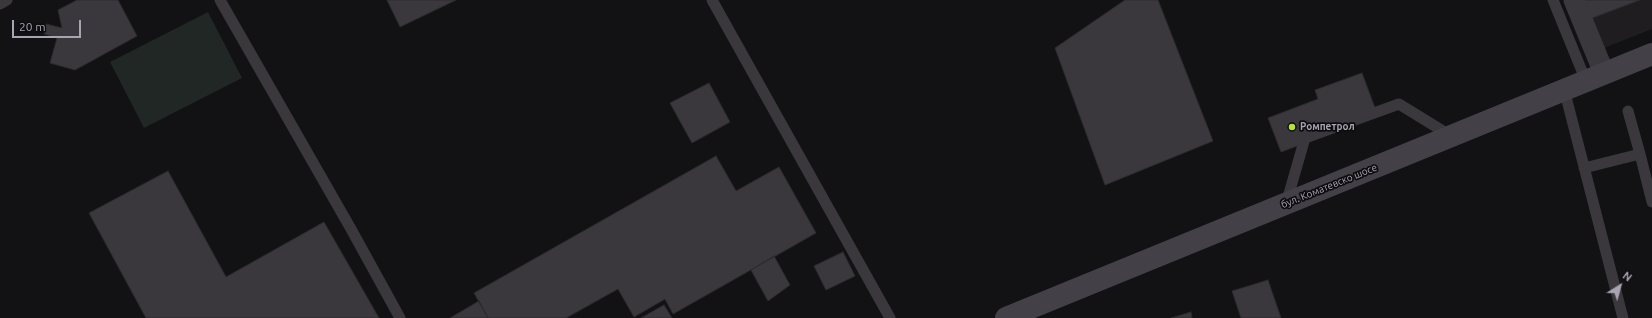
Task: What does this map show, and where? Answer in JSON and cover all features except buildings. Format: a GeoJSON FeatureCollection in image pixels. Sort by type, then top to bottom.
{"type":"FeatureCollection","features":[{"type":"Feature","properties":{"kind":"main road","name":"бул. Коматевско шосе"},"geometry":{"type":"LineString","coordinates":[[1006,318],[1652,54]]}},
{"type":"Feature","properties":{"kind":"street"},"geometry":{"type":"LineString","coordinates":[[1574,0],[1595,77]]}},
{"type":"Feature","properties":{"kind":"lane"},"geometry":{"type":"LineString","coordinates":[[0,4],[7,0]]}},
{"type":"Feature","properties":{"kind":"lane"},"geometry":{"type":"LineString","coordinates":[[220,0],[400,318]]}},
{"type":"Feature","properties":{"kind":"lane"},"geometry":{"type":"LineString","coordinates":[[712,0],[890,318]]}},
{"type":"Feature","properties":{"kind":"lane"},"geometry":{"type":"LineString","coordinates":[[1553,0],[1595,77]]}},
{"type":"Feature","properties":{"kind":"lane"},"geometry":{"type":"LineString","coordinates":[[1564,89],[1623,318]]}},
{"type":"Feature","properties":{"kind":"lane"},"geometry":{"type":"LineString","coordinates":[[1286,204],[1305,138],[1399,104],[1451,136]]}},
{"type":"Feature","properties":{"kind":"lane"},"geometry":{"type":"LineString","coordinates":[[1628,111],[1652,202]]}},
{"type":"Feature","properties":{"kind":"lane"},"geometry":{"type":"LineString","coordinates":[[1584,168],[1640,154]]}},
{"type":"Feature","properties":{"kind":"shaded area"},"geometry":{"type":"Polygon","coordinates":[[[1566,0],[1652,0],[1652,29],[1589,54],[1566,0]]]}},
{"type":"Feature","properties":{"kind":"shaded area"},"geometry":{"type":"Polygon","coordinates":[[[208,12],[242,78],[144,128],[110,62],[208,12]]]}},
{"type":"Feature","properties":{"kind":"place","name":"Ромпетрол"},"geometry":{"type":"Point","coordinates":[1292,127]}}]}
